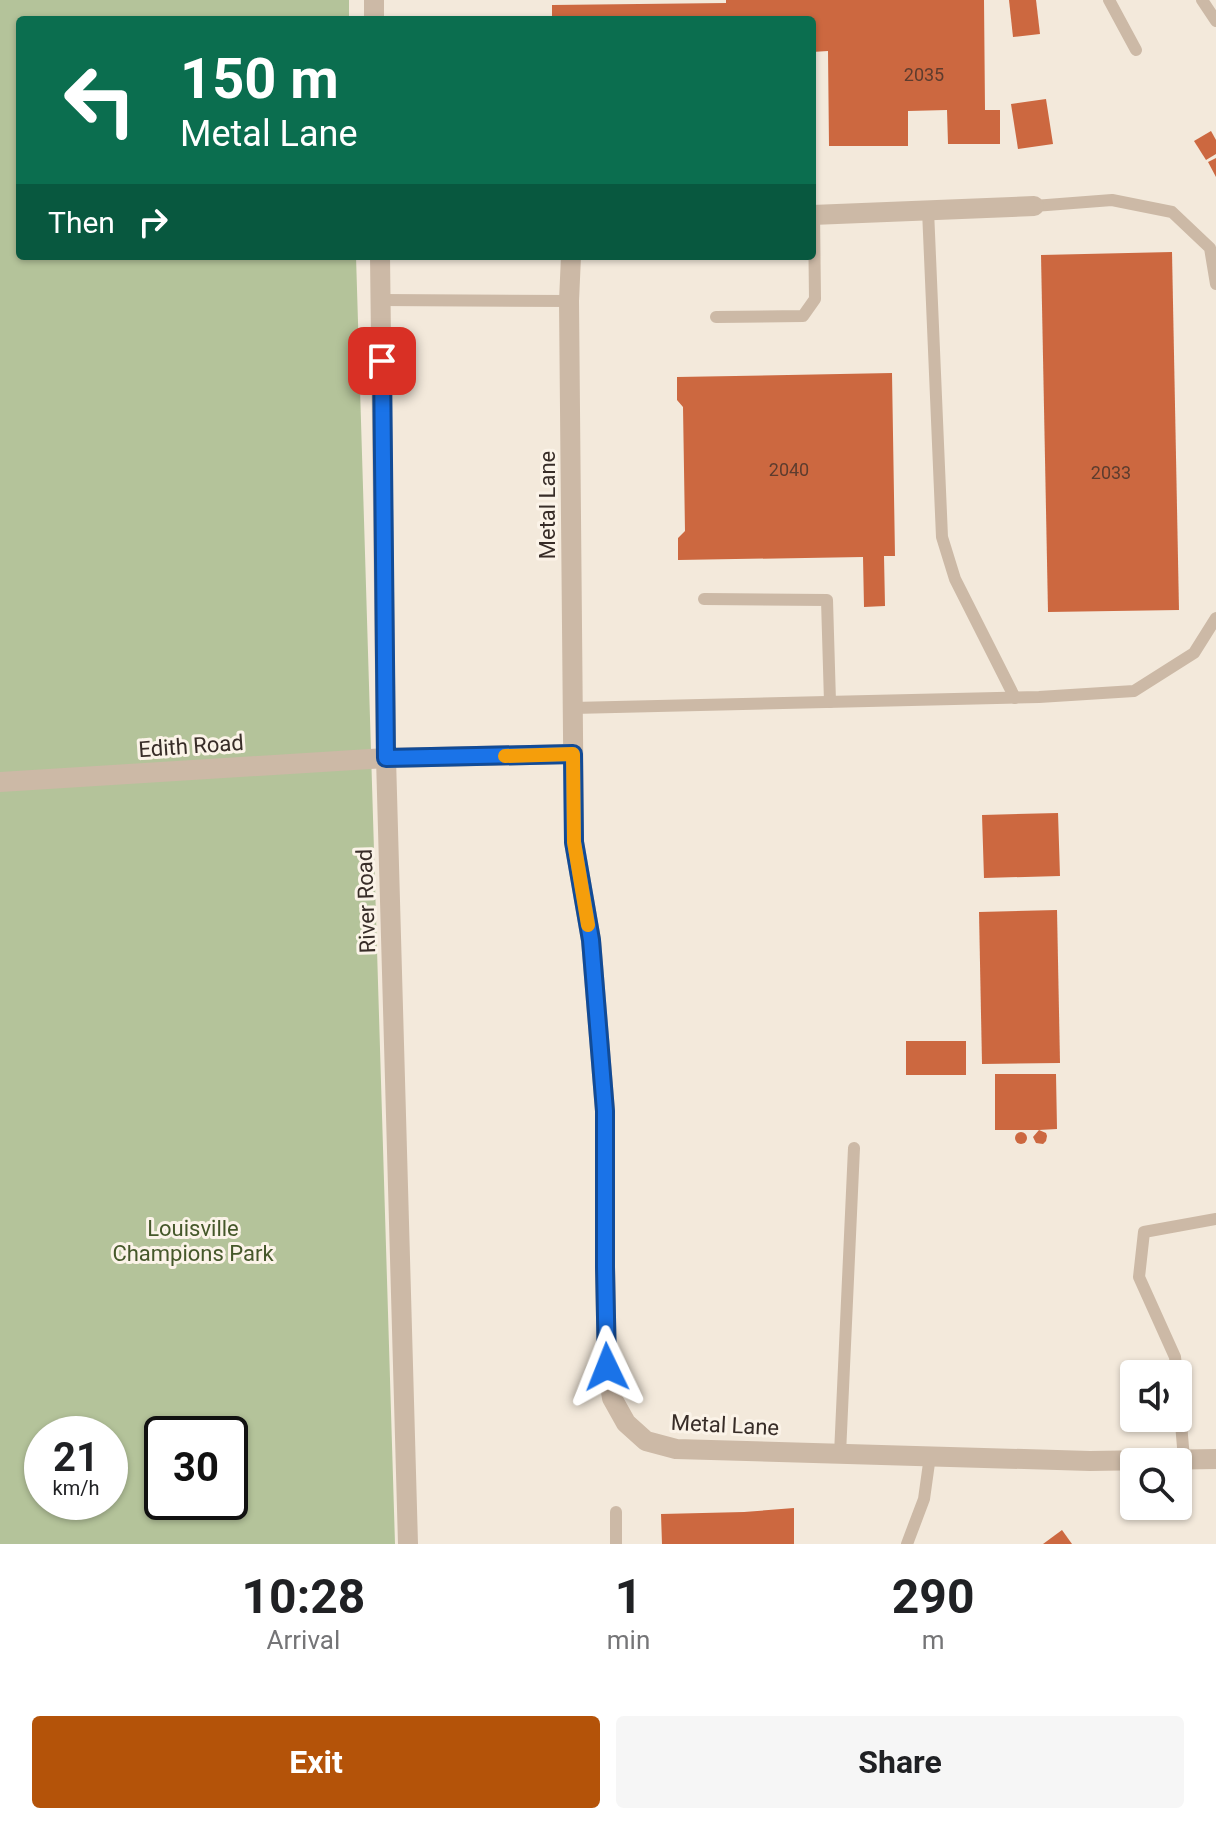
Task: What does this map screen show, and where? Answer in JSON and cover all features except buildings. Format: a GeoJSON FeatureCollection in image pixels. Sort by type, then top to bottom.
{"type":"FeatureCollection","features":[{"type":"Feature","properties":{"kind":"street"},"geometry":{"type":"LineString","coordinates":[[816,215],[1034,206]]}},
{"type":"Feature","properties":{"kind":"street","name":"River Road"},"geometry":{"type":"LineString","coordinates":[[380,260],[386,758],[408,1544]]}},
{"type":"Feature","properties":{"kind":"street","name":"Metal Lane"},"geometry":{"type":"LineString","coordinates":[[571,260],[574,842],[591,940],[605,1111],[607,1367],[612,1398],[626,1423],[646,1441],[676,1449],[1120,1460]]}},
{"type":"Feature","properties":{"kind":"street"},"geometry":{"type":"LineString","coordinates":[[386,758],[573,754]]}},
{"type":"Feature","properties":{"kind":"street","name":"Edith Road"},"geometry":{"type":"LineString","coordinates":[[0,782],[386,758]]}},
{"type":"Feature","properties":{"kind":"street","name":"Metal Lane"},"geometry":{"type":"LineString","coordinates":[[1192,1459],[1216,1459]]}},
{"type":"Feature","properties":{"kind":"lane"},"geometry":{"type":"LineString","coordinates":[[1109,0],[1136,50]]}},
{"type":"Feature","properties":{"kind":"lane"},"geometry":{"type":"LineString","coordinates":[[1202,0],[1216,21]]}},
{"type":"Feature","properties":{"kind":"lane"},"geometry":{"type":"LineString","coordinates":[[1034,206],[1112,200],[1172,212],[1210,248],[1216,284]]}},
{"type":"Feature","properties":{"kind":"lane"},"geometry":{"type":"LineString","coordinates":[[928,210],[942,537],[955,579],[1015,698]]}},
{"type":"Feature","properties":{"kind":"lane"},"geometry":{"type":"LineString","coordinates":[[716,317],[803,316],[815,299],[814,260]]}},
{"type":"Feature","properties":{"kind":"lane"},"geometry":{"type":"LineString","coordinates":[[381,300],[569,301]]}},
{"type":"Feature","properties":{"kind":"lane"},"geometry":{"type":"LineString","coordinates":[[704,599],[827,600],[830,702]]}},
{"type":"Feature","properties":{"kind":"lane"},"geometry":{"type":"LineString","coordinates":[[573,708],[1015,698],[1134,691],[1194,653],[1216,618]]}},
{"type":"Feature","properties":{"kind":"lane"},"geometry":{"type":"LineString","coordinates":[[840,1454],[854,1148]]}},
{"type":"Feature","properties":{"kind":"lane"},"geometry":{"type":"LineString","coordinates":[[1175,1360],[1139,1277],[1144,1232],[1216,1219]]}},
{"type":"Feature","properties":{"kind":"lane"},"geometry":{"type":"LineString","coordinates":[[907,1544],[926,1490],[930,1456]]}},
{"type":"Feature","properties":{"kind":"lane"},"geometry":{"type":"LineString","coordinates":[[616,1512],[616,1544]]}},
{"type":"Feature","properties":{"kind":"green space","name":"Louisville Champions Park"},"geometry":{"type":"Polygon","coordinates":[[[0,0],[349,0],[349,16],[16,16],[16,260],[356,260],[395,1544],[0,1544],[0,0]]]}},
{"type":"Feature","properties":{"kind":"slow traffic"},"geometry":{"type":"LineString","coordinates":[[505,756],[573,754],[574,842],[588,925]]}},
{"type":"Feature","properties":{"kind":"route"},"geometry":{"type":"LineString","coordinates":[[382,361],[386,758],[573,754],[574,842],[591,940],[605,1111],[607,1367]]}}]}
